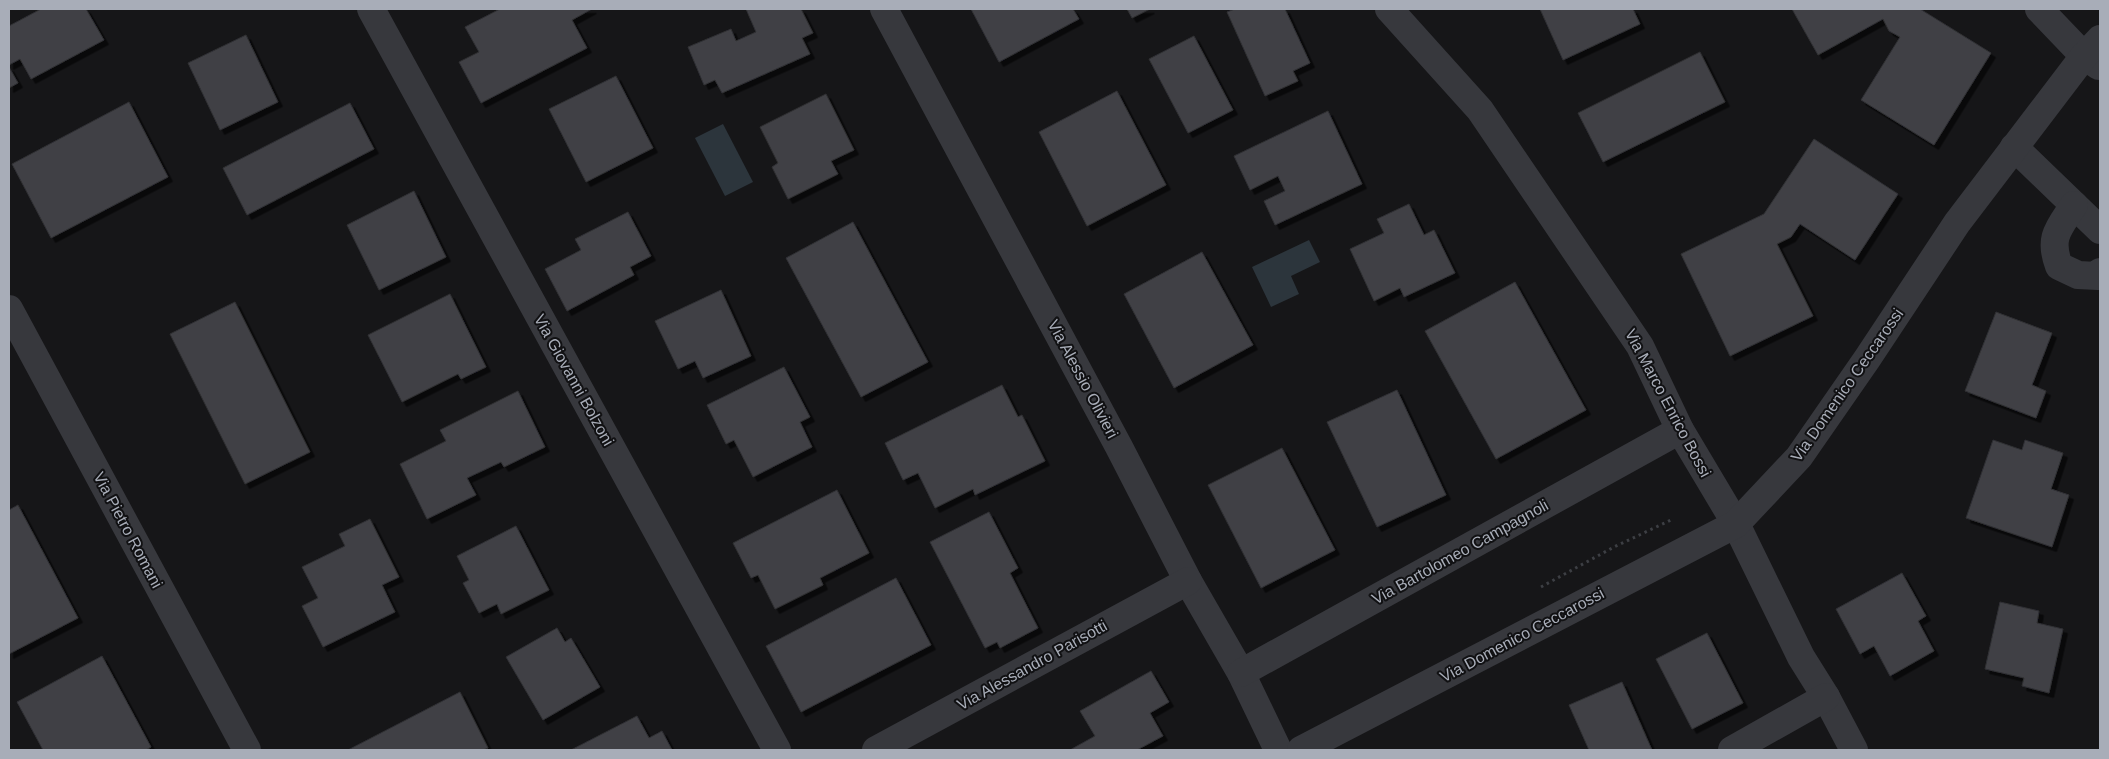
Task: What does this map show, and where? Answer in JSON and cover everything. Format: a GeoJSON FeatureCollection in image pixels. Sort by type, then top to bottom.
{"type":"FeatureCollection","features":[{"type":"Feature","properties":{"kind":"street","name":"Via Giovanni Bolzoni"},"geometry":{"type":"LineString","coordinates":[[371,9],[777,750]]}},
{"type":"Feature","properties":{"kind":"street","name":"Via Alessio Olivieri"},"geometry":{"type":"LineString","coordinates":[[884,9],[1110,429],[1188,581],[1240,673],[1278,750]]}},
{"type":"Feature","properties":{"kind":"street","name":"Via Marco Enrico Bossi"},"geometry":{"type":"LineString","coordinates":[[1389,9],[1480,110],[1640,346],[1680,430],[1736,524],[1801,657],[1826,697],[1854,750]]}},
{"type":"Feature","properties":{"kind":"street"},"geometry":{"type":"LineString","coordinates":[[2039,9],[2095,54]]}},
{"type":"Feature","properties":{"kind":"street","name":"Via Domenico Ceccarossi"},"geometry":{"type":"LineString","coordinates":[[1301,750],[1736,524],[1799,457],[1867,359],[1956,222],[2014,147],[2095,54]]}},
{"type":"Feature","properties":{"kind":"street"},"geometry":{"type":"LineString","coordinates":[[2014,147],[2100,230]]}},
{"type":"Feature","properties":{"kind":"street"},"geometry":{"type":"LineString","coordinates":[[2074,205],[2056,233],[2054,252],[2056,259],[2059,266],[2078,275],[2098,276],[2100,272]]}},
{"type":"Feature","properties":{"kind":"street","name":"Via Pietro Romani"},"geometry":{"type":"LineString","coordinates":[[9,309],[247,750]]}},
{"type":"Feature","properties":{"kind":"street","name":"Via Bartolomeo Campagnoli"},"geometry":{"type":"LineString","coordinates":[[1240,673],[1680,430]]}},
{"type":"Feature","properties":{"kind":"street","name":"Via Alessandro Parisotti"},"geometry":{"type":"LineString","coordinates":[[876,750],[1188,581]]}},
{"type":"Feature","properties":{"kind":"street"},"geometry":{"type":"LineString","coordinates":[[1732,750],[1826,697]]}},
{"type":"Feature","properties":{"kind":"shaded area"},"geometry":{"type":"Polygon","coordinates":[[[723,124],[753,182],[725,196],[695,138],[723,124]]]}},
{"type":"Feature","properties":{"kind":"shaded area"},"geometry":{"type":"Polygon","coordinates":[[[1309,240],[1320,262],[1291,276],[1299,294],[1271,307],[1252,267],[1309,240]]]}},
{"type":"Feature","properties":{"kind":"building"},"geometry":{"type":"Polygon","coordinates":[[[41,9],[86,9],[104,40],[31,79],[20,59],[9,65],[9,26],[41,9]]]}},
{"type":"Feature","properties":{"kind":"building"},"geometry":{"type":"Polygon","coordinates":[[[500,9],[592,9],[572,20],[587,48],[481,103],[459,62],[479,52],[465,27],[500,9]]]}},
{"type":"Feature","properties":{"kind":"building"},"geometry":{"type":"Polygon","coordinates":[[[746,9],[801,9],[813,33],[802,38],[810,54],[722,93],[715,80],[704,85],[688,47],[731,29],[736,41],[756,32],[746,9]]]}},
{"type":"Feature","properties":{"kind":"building"},"geometry":{"type":"Polygon","coordinates":[[[971,9],[1073,9],[1079,19],[999,62],[971,9]]]}},
{"type":"Feature","properties":{"kind":"building"},"geometry":{"type":"Polygon","coordinates":[[[1127,9],[1150,9],[1132,18],[1127,9]]]}},
{"type":"Feature","properties":{"kind":"building"},"geometry":{"type":"Polygon","coordinates":[[[1235,9],[1285,9],[1310,63],[1293,71],[1298,81],[1265,96],[1227,12],[1235,9]]]}},
{"type":"Feature","properties":{"kind":"building"},"geometry":{"type":"Polygon","coordinates":[[[1540,9],[1633,9],[1640,24],[1563,60],[1540,9]]]}},
{"type":"Feature","properties":{"kind":"building"},"geometry":{"type":"Polygon","coordinates":[[[1792,9],[1920,9],[1991,53],[1934,145],[1861,100],[1900,37],[1889,31],[1883,19],[1818,55],[1792,9]]]}},
{"type":"Feature","properties":{"kind":"building"},"geometry":{"type":"Polygon","coordinates":[[[246,35],[278,102],[220,130],[188,63],[246,35]]]}},
{"type":"Feature","properties":{"kind":"building"},"geometry":{"type":"Polygon","coordinates":[[[1194,36],[1233,110],[1188,133],[1149,59],[1194,36]]]}},
{"type":"Feature","properties":{"kind":"building"},"geometry":{"type":"Polygon","coordinates":[[[1700,52],[1725,102],[1603,162],[1578,113],[1700,52]]]}},
{"type":"Feature","properties":{"kind":"building"},"geometry":{"type":"Polygon","coordinates":[[[9,67],[18,83],[9,88],[9,67]]]}},
{"type":"Feature","properties":{"kind":"building"},"geometry":{"type":"Polygon","coordinates":[[[616,76],[653,148],[586,182],[549,109],[616,76]]]}},
{"type":"Feature","properties":{"kind":"building"},"geometry":{"type":"Polygon","coordinates":[[[1117,91],[1166,185],[1087,226],[1039,132],[1117,91]]]}},
{"type":"Feature","properties":{"kind":"building"},"geometry":{"type":"Polygon","coordinates":[[[826,94],[854,150],[831,161],[838,174],[788,199],[772,167],[778,163],[760,127],[826,94]]]}},
{"type":"Feature","properties":{"kind":"building"},"geometry":{"type":"Polygon","coordinates":[[[129,102],[168,177],[51,238],[12,164],[129,102]]]}},
{"type":"Feature","properties":{"kind":"building"},"geometry":{"type":"Polygon","coordinates":[[[350,103],[374,149],[247,215],[223,168],[350,103]]]}},
{"type":"Feature","properties":{"kind":"building"},"geometry":{"type":"Polygon","coordinates":[[[1328,111],[1362,184],[1275,225],[1264,201],[1285,191],[1278,176],[1250,190],[1234,156],[1328,111]]]}},
{"type":"Feature","properties":{"kind":"building"},"geometry":{"type":"Polygon","coordinates":[[[1814,139],[1898,194],[1855,260],[1800,224],[1791,237],[1777,244],[1813,316],[1730,356],[1681,254],[1764,214],[1814,139]]]}},
{"type":"Feature","properties":{"kind":"building"},"geometry":{"type":"Polygon","coordinates":[[[414,191],[446,257],[379,290],[347,225],[414,191]]]}},
{"type":"Feature","properties":{"kind":"building"},"geometry":{"type":"Polygon","coordinates":[[[1409,204],[1424,235],[1434,230],[1455,273],[1404,297],[1400,288],[1374,301],[1350,249],[1384,233],[1377,219],[1409,204]]]}},
{"type":"Feature","properties":{"kind":"building"},"geometry":{"type":"Polygon","coordinates":[[[628,212],[651,256],[630,267],[634,275],[567,311],[545,269],[581,250],[575,239],[628,212]]]}},
{"type":"Feature","properties":{"kind":"building"},"geometry":{"type":"Polygon","coordinates":[[[853,222],[928,362],[861,397],[786,258],[853,222]]]}},
{"type":"Feature","properties":{"kind":"building"},"geometry":{"type":"Polygon","coordinates":[[[1202,252],[1253,345],[1174,388],[1124,294],[1202,252]]]}},
{"type":"Feature","properties":{"kind":"building"},"geometry":{"type":"Polygon","coordinates":[[[1515,282],[1586,410],[1496,459],[1425,331],[1515,282]]]}},
{"type":"Feature","properties":{"kind":"building"},"geometry":{"type":"Polygon","coordinates":[[[721,290],[751,356],[703,378],[695,361],[678,369],[655,321],[721,290]]]}},
{"type":"Feature","properties":{"kind":"building"},"geometry":{"type":"Polygon","coordinates":[[[450,294],[486,367],[461,379],[458,374],[402,402],[368,335],[450,294]]]}},
{"type":"Feature","properties":{"kind":"building"},"geometry":{"type":"Polygon","coordinates":[[[235,302],[310,452],[245,484],[170,334],[235,302]]]}},
{"type":"Feature","properties":{"kind":"building"},"geometry":{"type":"Polygon","coordinates":[[[1996,312],[2052,333],[2032,385],[2046,391],[2036,418],[1965,391],[1996,312]]]}},
{"type":"Feature","properties":{"kind":"building"},"geometry":{"type":"Polygon","coordinates":[[[784,367],[810,417],[800,422],[812,447],[753,477],[734,440],[726,444],[707,405],[784,367]]]}},
{"type":"Feature","properties":{"kind":"building"},"geometry":{"type":"Polygon","coordinates":[[[1002,385],[1018,417],[1022,415],[1045,461],[975,495],[973,489],[935,508],[918,473],[903,480],[885,443],[1002,385]]]}},
{"type":"Feature","properties":{"kind":"building"},"geometry":{"type":"Polygon","coordinates":[[[1397,390],[1446,495],[1377,527],[1327,422],[1397,390]]]}},
{"type":"Feature","properties":{"kind":"building"},"geometry":{"type":"Polygon","coordinates":[[[518,391],[545,447],[504,467],[501,462],[467,478],[476,495],[427,519],[400,464],[446,441],[440,430],[518,391]]]}},
{"type":"Feature","properties":{"kind":"building"},"geometry":{"type":"Polygon","coordinates":[[[1993,440],[2022,450],[2025,440],[2063,453],[2051,489],[2069,495],[2052,547],[1966,518],[1993,440]]]}},
{"type":"Feature","properties":{"kind":"building"},"geometry":{"type":"Polygon","coordinates":[[[1282,448],[1335,550],[1261,588],[1208,485],[1282,448]]]}},
{"type":"Feature","properties":{"kind":"building"},"geometry":{"type":"Polygon","coordinates":[[[837,490],[869,553],[820,578],[823,585],[775,609],[758,575],[751,578],[733,543],[837,490]]]}},
{"type":"Feature","properties":{"kind":"building"},"geometry":{"type":"Polygon","coordinates":[[[18,505],[78,618],[9,654],[9,510],[18,505]]]}},
{"type":"Feature","properties":{"kind":"building"},"geometry":{"type":"Polygon","coordinates":[[[989,512],[1018,568],[1010,573],[1038,628],[1000,648],[997,642],[985,648],[930,542],[989,512]]]}},
{"type":"Feature","properties":{"kind":"building"},"geometry":{"type":"Polygon","coordinates":[[[370,519],[399,577],[382,585],[395,612],[323,647],[302,606],[318,598],[302,567],[345,546],[339,534],[370,519]]]}},
{"type":"Feature","properties":{"kind":"building"},"geometry":{"type":"Polygon","coordinates":[[[516,526],[549,590],[501,614],[497,604],[479,613],[463,583],[469,580],[457,556],[516,526]]]}},
{"type":"Feature","properties":{"kind":"building"},"geometry":{"type":"Polygon","coordinates":[[[1902,573],[1926,616],[1918,621],[1934,651],[1890,676],[1874,646],[1860,654],[1836,609],[1902,573]]]}},
{"type":"Feature","properties":{"kind":"building"},"geometry":{"type":"Polygon","coordinates":[[[896,578],[931,645],[801,712],[766,646],[896,578]]]}},
{"type":"Feature","properties":{"kind":"building"},"geometry":{"type":"Polygon","coordinates":[[[2000,602],[2039,611],[2037,623],[2063,629],[2049,693],[2022,686],[2024,678],[1985,669],[2000,602]]]}},
{"type":"Feature","properties":{"kind":"building"},"geometry":{"type":"Polygon","coordinates":[[[557,628],[565,642],[571,638],[600,687],[543,720],[506,657],[557,628]]]}},
{"type":"Feature","properties":{"kind":"building"},"geometry":{"type":"Polygon","coordinates":[[[1707,633],[1743,703],[1692,729],[1656,659],[1707,633]]]}},
{"type":"Feature","properties":{"kind":"building"},"geometry":{"type":"Polygon","coordinates":[[[102,656],[151,747],[146,750],[43,750],[17,702],[102,656]]]}},
{"type":"Feature","properties":{"kind":"building"},"geometry":{"type":"Polygon","coordinates":[[[1151,671],[1169,702],[1150,713],[1163,736],[1137,750],[1070,750],[1095,736],[1080,711],[1151,671]]]}},
{"type":"Feature","properties":{"kind":"building"},"geometry":{"type":"Polygon","coordinates":[[[1622,682],[1652,750],[1589,750],[1569,705],[1622,682]]]}},
{"type":"Feature","properties":{"kind":"building"},"geometry":{"type":"Polygon","coordinates":[[[460,692],[488,748],[483,750],[348,750],[460,692]]]}},
{"type":"Feature","properties":{"kind":"building"},"geometry":{"type":"Polygon","coordinates":[[[637,716],[649,738],[662,731],[672,750],[571,750],[637,716]]]}}]}
